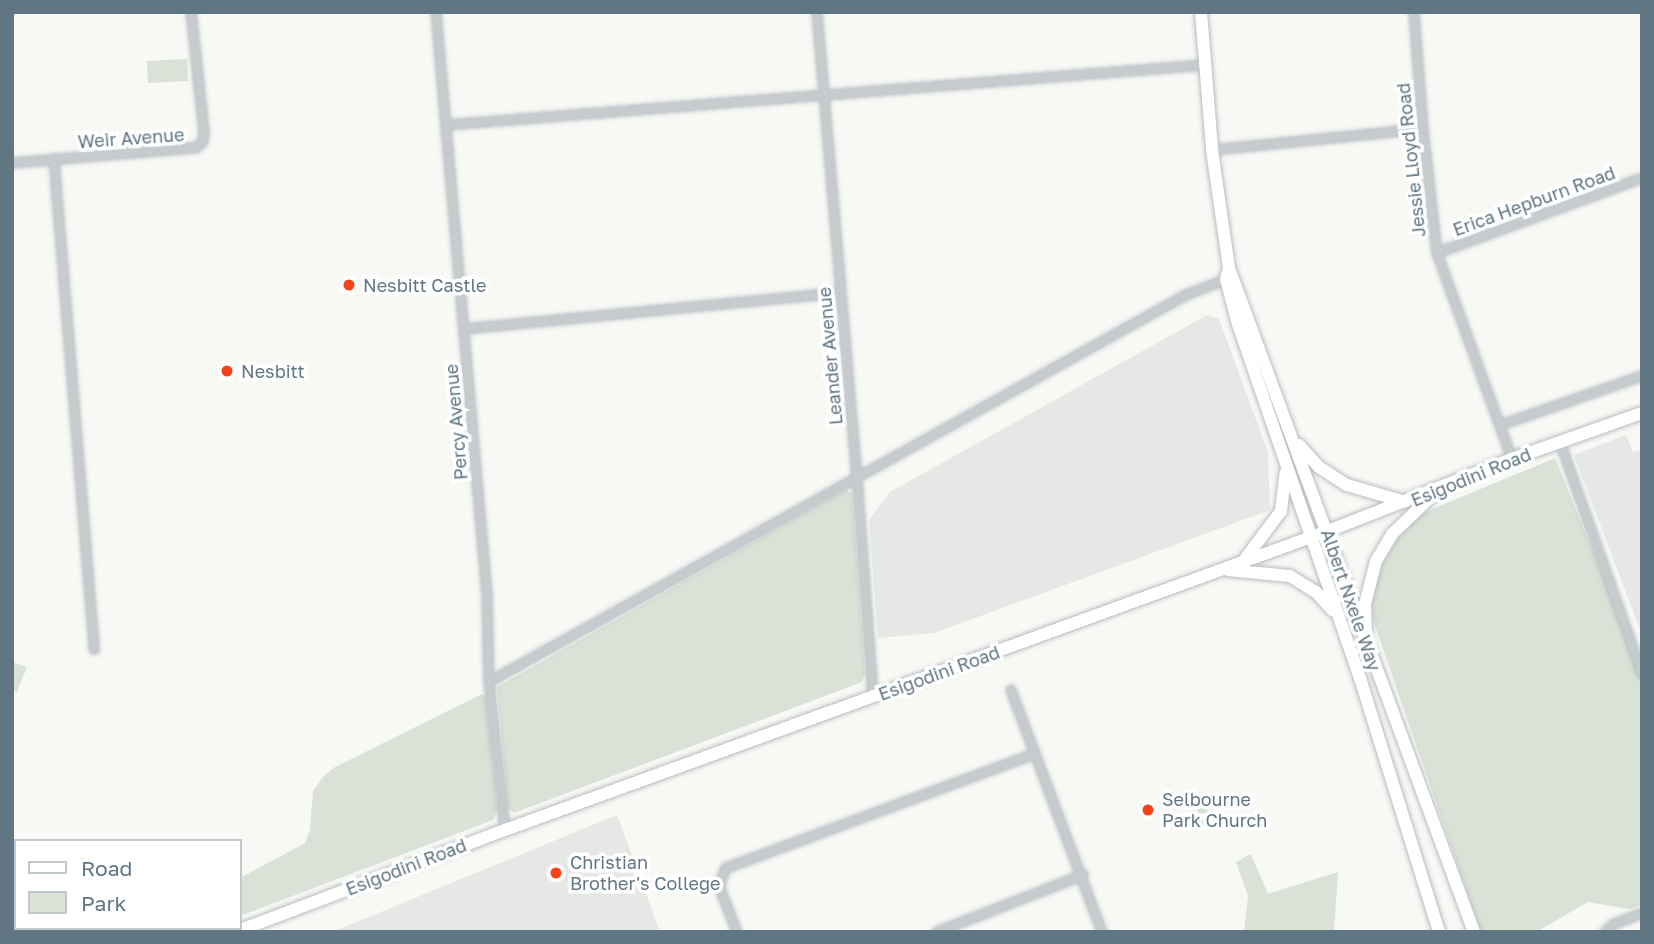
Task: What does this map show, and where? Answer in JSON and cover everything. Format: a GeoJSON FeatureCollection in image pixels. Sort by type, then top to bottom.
{"type":"FeatureCollection","features":[{"type":"Feature","properties":{"kind":"main road","name":"Albert Nxele Way"},"geometry":{"type":"LineString","coordinates":[[1201,12],[1212,150],[1229,275],[1286,464],[1440,932]]}},
{"type":"Feature","properties":{"kind":"main road","name":"Albert Nxele Way"},"geometry":{"type":"LineString","coordinates":[[1229,275],[1328,531],[1367,648],[1474,932]]}},
{"type":"Feature","properties":{"kind":"main road","name":"Esigodini Road"},"geometry":{"type":"LineString","coordinates":[[242,929],[505,830],[1310,538],[1512,459],[1642,413]]}},
{"type":"Feature","properties":{"kind":"main road"},"geometry":{"type":"LineString","coordinates":[[1294,440],[1319,467],[1347,485],[1405,502]]}},
{"type":"Feature","properties":{"kind":"main road"},"geometry":{"type":"LineString","coordinates":[[1242,563],[1281,511],[1286,464]]}},
{"type":"Feature","properties":{"kind":"main road"},"geometry":{"type":"LineString","coordinates":[[1367,648],[1366,604],[1376,561],[1392,534],[1439,489]]}},
{"type":"Feature","properties":{"kind":"main road"},"geometry":{"type":"LineString","coordinates":[[1223,570],[1290,576],[1316,592],[1338,616]]}},
{"type":"Feature","properties":{"kind":"street","name":"Weir Avenue"},"geometry":{"type":"LineString","coordinates":[[12,163],[196,148],[203,142],[191,12]]}},
{"type":"Feature","properties":{"kind":"street","name":"Percy Avenue"},"geometry":{"type":"LineString","coordinates":[[436,12],[487,595],[489,682],[505,830]]}},
{"type":"Feature","properties":{"kind":"street","name":"Leander Avenue"},"geometry":{"type":"LineString","coordinates":[[817,12],[873,697]]}},
{"type":"Feature","properties":{"kind":"street","name":"Jessie Lloyd Road"},"geometry":{"type":"LineString","coordinates":[[1414,12],[1423,130],[1437,253],[1512,459]]}},
{"type":"Feature","properties":{"kind":"street"},"geometry":{"type":"LineString","coordinates":[[447,125],[1205,65]]}},
{"type":"Feature","properties":{"kind":"street"},"geometry":{"type":"LineString","coordinates":[[1212,150],[1423,130]]}},
{"type":"Feature","properties":{"kind":"street"},"geometry":{"type":"LineString","coordinates":[[54,159],[94,649]]}},
{"type":"Feature","properties":{"kind":"street","name":"Erica Hepburn Road"},"geometry":{"type":"LineString","coordinates":[[1437,253],[1642,178]]}},
{"type":"Feature","properties":{"kind":"street"},"geometry":{"type":"LineString","coordinates":[[489,682],[1186,295],[1229,275]]}},
{"type":"Feature","properties":{"kind":"street"},"geometry":{"type":"LineString","coordinates":[[464,329],[840,293]]}},
{"type":"Feature","properties":{"kind":"street"},"geometry":{"type":"LineString","coordinates":[[1501,425],[1642,376]]}},
{"type":"Feature","properties":{"kind":"street"},"geometry":{"type":"LineString","coordinates":[[1560,442],[1642,674]]}},
{"type":"Feature","properties":{"kind":"street"},"geometry":{"type":"LineString","coordinates":[[1011,690],[1083,875],[1102,932]]}},
{"type":"Feature","properties":{"kind":"street"},"geometry":{"type":"LineString","coordinates":[[737,932],[719,886],[726,868],[1035,754]]}},
{"type":"Feature","properties":{"kind":"street"},"geometry":{"type":"LineString","coordinates":[[937,932],[956,928],[1083,875]]}},
{"type":"Feature","properties":{"kind":"street"},"geometry":{"type":"LineString","coordinates":[[1605,932],[1614,924],[1642,913]]}},
{"type":"Feature","properties":{"kind":"shaded area"},"geometry":{"type":"Polygon","coordinates":[[[1207,315],[1219,319],[1268,452],[1270,510],[934,633],[878,638],[869,520],[890,492],[1207,315]]]}},
{"type":"Feature","properties":{"kind":"shaded area"},"geometry":{"type":"Polygon","coordinates":[[[1626,435],[1633,452],[1642,449],[1642,635],[1574,455],[1626,435]]]}},
{"type":"Feature","properties":{"kind":"shaded area","name":"Christian Brother's College"},"geometry":{"type":"Polygon","coordinates":[[[617,815],[660,932],[332,932],[617,815]]]}},
{"type":"Feature","properties":{"kind":"green space"},"geometry":{"type":"Polygon","coordinates":[[[187,59],[188,81],[148,83],[147,61],[187,59]]]}},
{"type":"Feature","properties":{"kind":"green space"},"geometry":{"type":"Polygon","coordinates":[[[1555,458],[1642,673],[1642,905],[1629,909],[1588,902],[1536,932],[1481,932],[1373,620],[1372,590],[1383,561],[1398,537],[1423,513],[1555,458]]]}},
{"type":"Feature","properties":{"kind":"green space"},"geometry":{"type":"Polygon","coordinates":[[[846,490],[852,493],[865,674],[862,682],[514,813],[508,808],[497,687],[846,490]]]}},
{"type":"Feature","properties":{"kind":"green space"},"geometry":{"type":"Polygon","coordinates":[[[12,662],[27,667],[17,692],[12,690],[12,662]]]}},
{"type":"Feature","properties":{"kind":"green space"},"geometry":{"type":"Polygon","coordinates":[[[482,694],[486,697],[497,811],[493,820],[242,915],[242,877],[305,843],[310,830],[313,791],[335,767],[482,694]]]}},
{"type":"Feature","properties":{"kind":"green space"},"geometry":{"type":"Polygon","coordinates":[[[1204,801],[1214,824],[1201,829],[1199,824],[1186,824],[1190,808],[1204,801]]]}},
{"type":"Feature","properties":{"kind":"green space"},"geometry":{"type":"Polygon","coordinates":[[[1251,854],[1268,894],[1338,872],[1334,932],[1244,932],[1248,896],[1236,862],[1251,854]]]}},
{"type":"Feature","properties":{"kind":"green space"},"geometry":{"type":"Polygon","coordinates":[[[142,930],[204,930],[199,932],[138,932],[142,930]]]}},
{"type":"Feature","properties":{"kind":"place","name":"Nesbitt Castle"},"geometry":{"type":"Point","coordinates":[349,285]}},
{"type":"Feature","properties":{"kind":"place","name":"Nesbitt"},"geometry":{"type":"Point","coordinates":[227,371]}},
{"type":"Feature","properties":{"kind":"place","name":"Selbourne Park Church"},"geometry":{"type":"Point","coordinates":[1148,810]}},
{"type":"Feature","properties":{"kind":"place","name":"Christian Brother's College"},"geometry":{"type":"Point","coordinates":[556,873]}}]}
